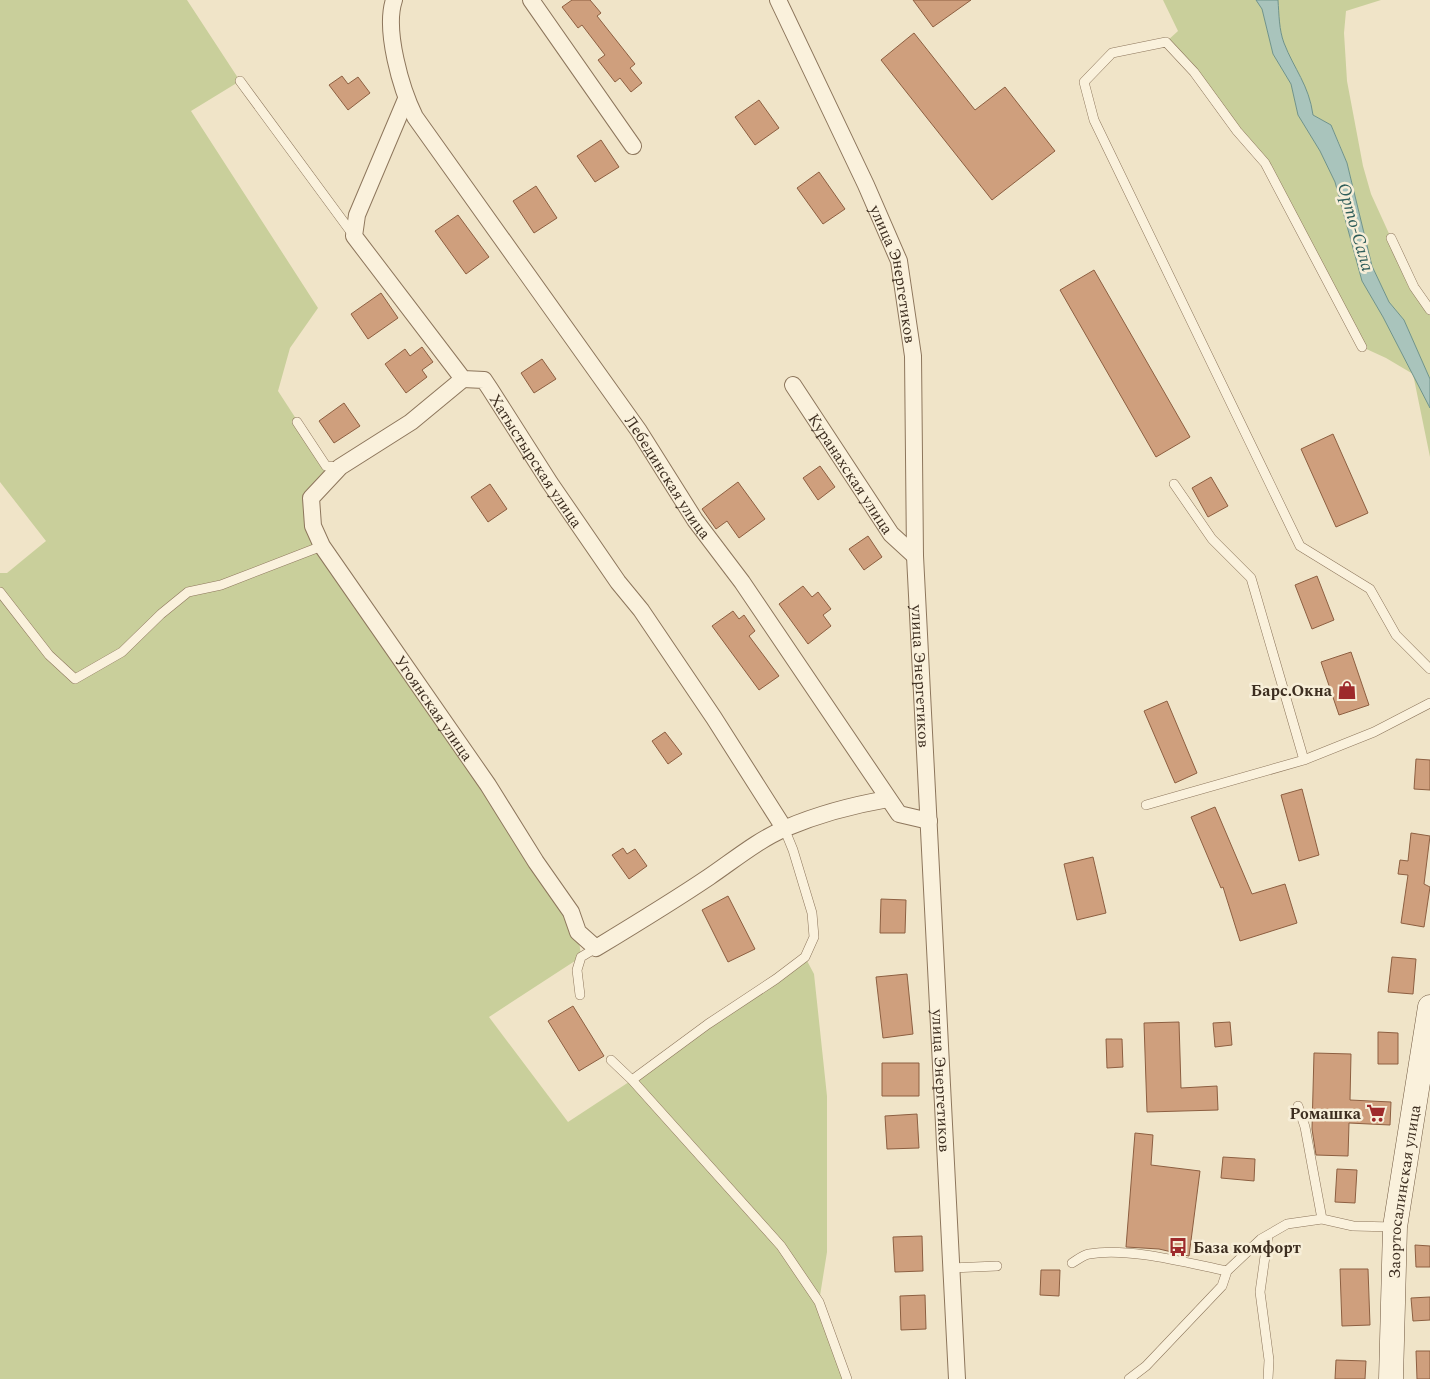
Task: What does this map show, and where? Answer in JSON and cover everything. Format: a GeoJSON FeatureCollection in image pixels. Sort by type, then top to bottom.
{"type":"FeatureCollection","features":[{"type":"Feature","properties":{"kind":"street","name":"Лебединская улица"},"geometry":{"type":"LineString","coordinates":[[394,0],[392,7],[393,42],[406,98],[415,117],[639,431],[695,520],[742,582],[888,799],[899,814],[929,821]]}},
{"type":"Feature","properties":{"kind":"street"},"geometry":{"type":"LineString","coordinates":[[531,0],[633,146]]}},
{"type":"Feature","properties":{"kind":"street","name":"улица Энергетиков"},"geometry":{"type":"LineString","coordinates":[[778,0],[866,184],[899,261],[912,356],[915,556],[957,1379]]}},
{"type":"Feature","properties":{"kind":"street"},"geometry":{"type":"LineString","coordinates":[[406,98],[357,215],[354,236],[463,378]]}},
{"type":"Feature","properties":{"kind":"street","name":"Угоянская улица"},"geometry":{"type":"LineString","coordinates":[[463,378],[411,422],[340,467],[311,498],[313,526],[322,546],[488,785],[536,862],[571,912],[578,932],[596,948]]}},
{"type":"Feature","properties":{"kind":"street","name":"Хатыстырская улица"},"geometry":{"type":"LineString","coordinates":[[463,378],[484,380],[556,491],[618,582],[641,610],[714,718],[784,828]]}},
{"type":"Feature","properties":{"kind":"street","name":"Куранахская улица"},"geometry":{"type":"LineString","coordinates":[[793,385],[891,534],[915,556]]}},
{"type":"Feature","properties":{"kind":"street"},"geometry":{"type":"LineString","coordinates":[[596,948],[680,897],[757,843],[784,828],[841,809],[888,799]]}},
{"type":"Feature","properties":{"kind":"street","name":"Заортосалинская улица"},"geometry":{"type":"LineString","coordinates":[[1391,1379],[1395,1227],[1430,1007]]}},
{"type":"Feature","properties":{"kind":"lane"},"geometry":{"type":"LineString","coordinates":[[1362,347],[1265,163],[1237,131],[1194,72],[1166,42],[1112,53],[1084,82],[1094,120],[1300,546],[1370,589],[1396,635],[1430,668]]}},
{"type":"Feature","properties":{"kind":"lane"},"geometry":{"type":"LineString","coordinates":[[240,81],[354,236]]}},
{"type":"Feature","properties":{"kind":"lane"},"geometry":{"type":"LineString","coordinates":[[1391,238],[1414,287],[1430,310]]}},
{"type":"Feature","properties":{"kind":"lane"},"geometry":{"type":"LineString","coordinates":[[297,422],[326,466],[340,467]]}},
{"type":"Feature","properties":{"kind":"lane"},"geometry":{"type":"LineString","coordinates":[[1174,484],[1212,539],[1251,578],[1304,760]]}},
{"type":"Feature","properties":{"kind":"lane"},"geometry":{"type":"LineString","coordinates":[[0,592],[49,655],[76,679],[122,652],[161,614],[188,592],[221,585],[322,546]]}},
{"type":"Feature","properties":{"kind":"lane"},"geometry":{"type":"LineString","coordinates":[[1146,805],[1304,760],[1374,732],[1430,703]]}},
{"type":"Feature","properties":{"kind":"lane"},"geometry":{"type":"LineString","coordinates":[[632,1080],[708,1024],[776,979],[805,957],[814,937],[812,913],[793,850],[784,828]]}},
{"type":"Feature","properties":{"kind":"lane"},"geometry":{"type":"LineString","coordinates":[[580,995],[577,970],[581,957],[596,948]]}},
{"type":"Feature","properties":{"kind":"lane"},"geometry":{"type":"LineString","coordinates":[[611,1060],[632,1080],[781,1246],[819,1302],[847,1379]]}},
{"type":"Feature","properties":{"kind":"lane"},"geometry":{"type":"LineString","coordinates":[[1298,1106],[1305,1126],[1322,1219]]}},
{"type":"Feature","properties":{"kind":"lane"},"geometry":{"type":"LineString","coordinates":[[1129,1379],[1146,1366],[1222,1286],[1227,1271],[1268,1235],[1287,1224],[1322,1219],[1353,1226],[1395,1227]]}},
{"type":"Feature","properties":{"kind":"lane"},"geometry":{"type":"LineString","coordinates":[[1268,1235],[1260,1292],[1269,1360],[1268,1379]]}},
{"type":"Feature","properties":{"kind":"lane"},"geometry":{"type":"LineString","coordinates":[[1072,1263],[1087,1254],[1113,1253],[1169,1259],[1227,1271]]}},
{"type":"Feature","properties":{"kind":"lane"},"geometry":{"type":"LineString","coordinates":[[950,1268],[997,1266]]}},
{"type":"Feature","properties":{"kind":"green space"},"geometry":{"type":"Polygon","coordinates":[[[0,0],[187,0],[240,81],[191,111],[318,308],[290,348],[278,391],[326,465],[340,467],[311,498],[313,526],[578,932],[581,957],[489,1017],[568,1122],[632,1080],[805,957],[814,974],[827,1096],[827,1252],[819,1302],[847,1379],[0,1379],[0,573],[7,573],[46,541],[0,482],[0,0]]]}},
{"type":"Feature","properties":{"kind":"green space"},"geometry":{"type":"Polygon","coordinates":[[[1163,0],[1256,0],[1262,9],[1273,54],[1291,84],[1298,115],[1320,151],[1335,182],[1362,281],[1412,374],[1386,358],[1362,347],[1265,163],[1166,42],[1178,31],[1163,0]]]}},
{"type":"Feature","properties":{"kind":"green space"},"geometry":{"type":"Polygon","coordinates":[[[1278,0],[1381,0],[1346,11],[1344,33],[1347,81],[1363,166],[1371,194],[1391,238],[1430,310],[1430,379],[1404,320],[1389,302],[1372,266],[1347,163],[1331,125],[1313,115],[1305,86],[1282,38],[1278,0]]]}},
{"type":"Feature","properties":{"kind":"green space"},"geometry":{"type":"Polygon","coordinates":[[[1413,376],[1430,408],[1430,457],[1413,376]]]}},
{"type":"Feature","properties":{"kind":"water","name":"Орто-Сала"},"geometry":{"type":"Polygon","coordinates":[[[1256,0],[1278,0],[1282,38],[1305,86],[1313,115],[1331,125],[1347,163],[1372,266],[1389,302],[1404,320],[1430,379],[1430,408],[1383,317],[1362,281],[1335,182],[1320,151],[1298,115],[1291,84],[1273,54],[1262,9],[1256,0]]]}},
{"type":"Feature","properties":{"kind":"building"},"geometry":{"type":"Polygon","coordinates":[[[572,0],[590,0],[601,13],[597,16],[635,64],[630,68],[642,83],[631,92],[620,78],[615,82],[598,60],[605,55],[582,25],[578,28],[562,7],[572,0]]]}},
{"type":"Feature","properties":{"kind":"building"},"geometry":{"type":"Polygon","coordinates":[[[913,0],[971,0],[933,27],[913,0]]]}},
{"type":"Feature","properties":{"kind":"building"},"geometry":{"type":"Polygon","coordinates":[[[914,33],[975,110],[1005,87],[1055,151],[992,200],[881,60],[914,33]]]}},
{"type":"Feature","properties":{"kind":"building"},"geometry":{"type":"Polygon","coordinates":[[[342,76],[348,84],[358,77],[370,93],[348,110],[329,85],[342,76]]]}},
{"type":"Feature","properties":{"kind":"building"},"geometry":{"type":"Polygon","coordinates":[[[759,100],[779,128],[755,145],[735,117],[759,100]]]}},
{"type":"Feature","properties":{"kind":"building"},"geometry":{"type":"Polygon","coordinates":[[[601,140],[619,167],[595,182],[577,156],[601,140]]]}},
{"type":"Feature","properties":{"kind":"building"},"geometry":{"type":"Polygon","coordinates":[[[819,172],[845,209],[823,224],[797,188],[819,172]]]}},
{"type":"Feature","properties":{"kind":"building"},"geometry":{"type":"Polygon","coordinates":[[[536,186],[557,218],[534,233],[513,201],[536,186]]]}},
{"type":"Feature","properties":{"kind":"building"},"geometry":{"type":"Polygon","coordinates":[[[458,215],[489,257],[466,274],[435,231],[458,215]]]}},
{"type":"Feature","properties":{"kind":"building"},"geometry":{"type":"Polygon","coordinates":[[[1094,270],[1190,437],[1156,457],[1060,290],[1094,270]]]}},
{"type":"Feature","properties":{"kind":"building"},"geometry":{"type":"Polygon","coordinates":[[[381,293],[398,318],[368,339],[351,314],[381,293]]]}},
{"type":"Feature","properties":{"kind":"building"},"geometry":{"type":"Polygon","coordinates":[[[422,347],[433,362],[422,370],[427,377],[406,393],[385,364],[405,349],[410,356],[422,347]]]}},
{"type":"Feature","properties":{"kind":"building"},"geometry":{"type":"Polygon","coordinates":[[[542,359],[556,379],[534,393],[521,373],[542,359]]]}},
{"type":"Feature","properties":{"kind":"building"},"geometry":{"type":"Polygon","coordinates":[[[344,403],[360,426],[334,443],[319,421],[344,403]]]}},
{"type":"Feature","properties":{"kind":"building"},"geometry":{"type":"Polygon","coordinates":[[[1333,434],[1368,513],[1336,527],[1301,449],[1333,434]]]}},
{"type":"Feature","properties":{"kind":"building"},"geometry":{"type":"Polygon","coordinates":[[[820,466],[835,487],[818,500],[803,478],[820,466]]]}},
{"type":"Feature","properties":{"kind":"building"},"geometry":{"type":"Polygon","coordinates":[[[1211,477],[1228,506],[1208,517],[1192,488],[1211,477]]]}},
{"type":"Feature","properties":{"kind":"building"},"geometry":{"type":"Polygon","coordinates":[[[738,482],[765,519],[739,538],[727,521],[716,529],[702,509],[738,482]]]}},
{"type":"Feature","properties":{"kind":"building"},"geometry":{"type":"Polygon","coordinates":[[[490,484],[507,509],[488,522],[471,497],[490,484]]]}},
{"type":"Feature","properties":{"kind":"building"},"geometry":{"type":"Polygon","coordinates":[[[868,536],[882,557],[864,570],[849,549],[868,536]]]}},
{"type":"Feature","properties":{"kind":"building"},"geometry":{"type":"Polygon","coordinates":[[[1317,576],[1334,620],[1312,629],[1295,585],[1317,576]]]}},
{"type":"Feature","properties":{"kind":"building"},"geometry":{"type":"Polygon","coordinates":[[[803,586],[812,597],[818,592],[831,609],[823,615],[831,626],[808,644],[779,604],[803,586]]]}},
{"type":"Feature","properties":{"kind":"building"},"geometry":{"type":"Polygon","coordinates":[[[733,611],[739,619],[744,615],[755,631],[749,636],[779,676],[759,690],[712,626],[733,611]]]}},
{"type":"Feature","properties":{"kind":"building"},"geometry":{"type":"Polygon","coordinates":[[[1351,652],[1369,705],[1339,715],[1321,662],[1351,652]]]}},
{"type":"Feature","properties":{"kind":"building"},"geometry":{"type":"Polygon","coordinates":[[[1167,701],[1197,773],[1175,783],[1144,711],[1167,701]]]}},
{"type":"Feature","properties":{"kind":"building"},"geometry":{"type":"Polygon","coordinates":[[[665,732],[682,754],[668,764],[652,741],[665,732]]]}},
{"type":"Feature","properties":{"kind":"building"},"geometry":{"type":"Polygon","coordinates":[[[1416,759],[1430,760],[1430,790],[1414,789],[1416,759]]]}},
{"type":"Feature","properties":{"kind":"building"},"geometry":{"type":"Polygon","coordinates":[[[1302,789],[1319,855],[1299,861],[1281,795],[1302,789]]]}},
{"type":"Feature","properties":{"kind":"building"},"geometry":{"type":"Polygon","coordinates":[[[1215,807],[1252,894],[1285,884],[1297,923],[1240,941],[1223,887],[1221,888],[1191,817],[1215,807]]]}},
{"type":"Feature","properties":{"kind":"building"},"geometry":{"type":"Polygon","coordinates":[[[1411,833],[1430,836],[1424,884],[1430,887],[1424,927],[1401,923],[1408,875],[1398,874],[1400,860],[1408,861],[1411,833]]]}},
{"type":"Feature","properties":{"kind":"building"},"geometry":{"type":"Polygon","coordinates":[[[623,848],[627,854],[635,849],[647,866],[629,879],[612,855],[623,848]]]}},
{"type":"Feature","properties":{"kind":"building"},"geometry":{"type":"Polygon","coordinates":[[[1093,857],[1106,913],[1077,920],[1064,864],[1093,857]]]}},
{"type":"Feature","properties":{"kind":"building"},"geometry":{"type":"Polygon","coordinates":[[[728,896],[755,949],[728,962],[702,910],[728,896]]]}},
{"type":"Feature","properties":{"kind":"building"},"geometry":{"type":"Polygon","coordinates":[[[881,899],[906,900],[905,933],[880,933],[881,899]]]}},
{"type":"Feature","properties":{"kind":"building"},"geometry":{"type":"Polygon","coordinates":[[[1392,957],[1416,959],[1413,994],[1388,992],[1392,957]]]}},
{"type":"Feature","properties":{"kind":"building"},"geometry":{"type":"Polygon","coordinates":[[[907,974],[913,1034],[883,1038],[876,977],[907,974]]]}},
{"type":"Feature","properties":{"kind":"building"},"geometry":{"type":"Polygon","coordinates":[[[573,1006],[604,1056],[579,1071],[548,1021],[573,1006]]]}},
{"type":"Feature","properties":{"kind":"building"},"geometry":{"type":"Polygon","coordinates":[[[1179,1022],[1181,1088],[1217,1086],[1218,1110],[1147,1112],[1144,1023],[1179,1022]]]}},
{"type":"Feature","properties":{"kind":"building"},"geometry":{"type":"Polygon","coordinates":[[[1230,1022],[1232,1045],[1215,1047],[1213,1023],[1230,1022]]]}},
{"type":"Feature","properties":{"kind":"building"},"geometry":{"type":"Polygon","coordinates":[[[1378,1032],[1398,1033],[1398,1064],[1378,1064],[1378,1032]]]}},
{"type":"Feature","properties":{"kind":"building"},"geometry":{"type":"Polygon","coordinates":[[[1106,1039],[1122,1039],[1123,1067],[1107,1068],[1106,1039]]]}},
{"type":"Feature","properties":{"kind":"building"},"geometry":{"type":"Polygon","coordinates":[[[1314,1053],[1351,1054],[1350,1100],[1391,1102],[1390,1125],[1349,1123],[1348,1156],[1316,1155],[1312,1129],[1314,1053]]]}},
{"type":"Feature","properties":{"kind":"building"},"geometry":{"type":"Polygon","coordinates":[[[882,1063],[919,1063],[919,1096],[882,1096],[882,1063]]]}},
{"type":"Feature","properties":{"kind":"building"},"geometry":{"type":"Polygon","coordinates":[[[917,1114],[919,1148],[887,1149],[885,1116],[917,1114]]]}},
{"type":"Feature","properties":{"kind":"building"},"geometry":{"type":"Polygon","coordinates":[[[1135,1133],[1153,1135],[1151,1165],[1200,1171],[1189,1256],[1159,1249],[1126,1247],[1135,1133]]]}},
{"type":"Feature","properties":{"kind":"building"},"geometry":{"type":"Polygon","coordinates":[[[1223,1157],[1255,1159],[1254,1181],[1221,1178],[1223,1157]]]}},
{"type":"Feature","properties":{"kind":"building"},"geometry":{"type":"Polygon","coordinates":[[[1337,1169],[1357,1170],[1355,1203],[1335,1202],[1337,1169]]]}},
{"type":"Feature","properties":{"kind":"building"},"geometry":{"type":"Polygon","coordinates":[[[922,1236],[923,1271],[895,1272],[893,1237],[922,1236]]]}},
{"type":"Feature","properties":{"kind":"building"},"geometry":{"type":"Polygon","coordinates":[[[1415,1245],[1430,1246],[1430,1267],[1416,1267],[1415,1245]]]}},
{"type":"Feature","properties":{"kind":"building"},"geometry":{"type":"Polygon","coordinates":[[[1340,1269],[1368,1269],[1370,1325],[1342,1326],[1340,1269]]]}},
{"type":"Feature","properties":{"kind":"building"},"geometry":{"type":"Polygon","coordinates":[[[1041,1270],[1060,1270],[1059,1296],[1040,1295],[1041,1270]]]}},
{"type":"Feature","properties":{"kind":"building"},"geometry":{"type":"Polygon","coordinates":[[[925,1295],[926,1329],[901,1330],[900,1296],[925,1295]]]}},
{"type":"Feature","properties":{"kind":"building"},"geometry":{"type":"Polygon","coordinates":[[[1430,1297],[1430,1320],[1413,1321],[1411,1298],[1430,1297]]]}},
{"type":"Feature","properties":{"kind":"building"},"geometry":{"type":"Polygon","coordinates":[[[1416,1351],[1430,1351],[1430,1379],[1417,1379],[1416,1351]]]}},
{"type":"Feature","properties":{"kind":"building"},"geometry":{"type":"Polygon","coordinates":[[[1336,1360],[1366,1361],[1365,1379],[1335,1379],[1336,1360]]]}},
{"type":"Feature","properties":{"kind":"place","name":"Барс.Окна"},"geometry":{"type":"Point","coordinates":[1347,690]}},
{"type":"Feature","properties":{"kind":"place","name":"Ромашка"},"geometry":{"type":"Point","coordinates":[1376,1113]}},
{"type":"Feature","properties":{"kind":"place","name":"База комфорт"},"geometry":{"type":"Point","coordinates":[1178,1247]}}]}
